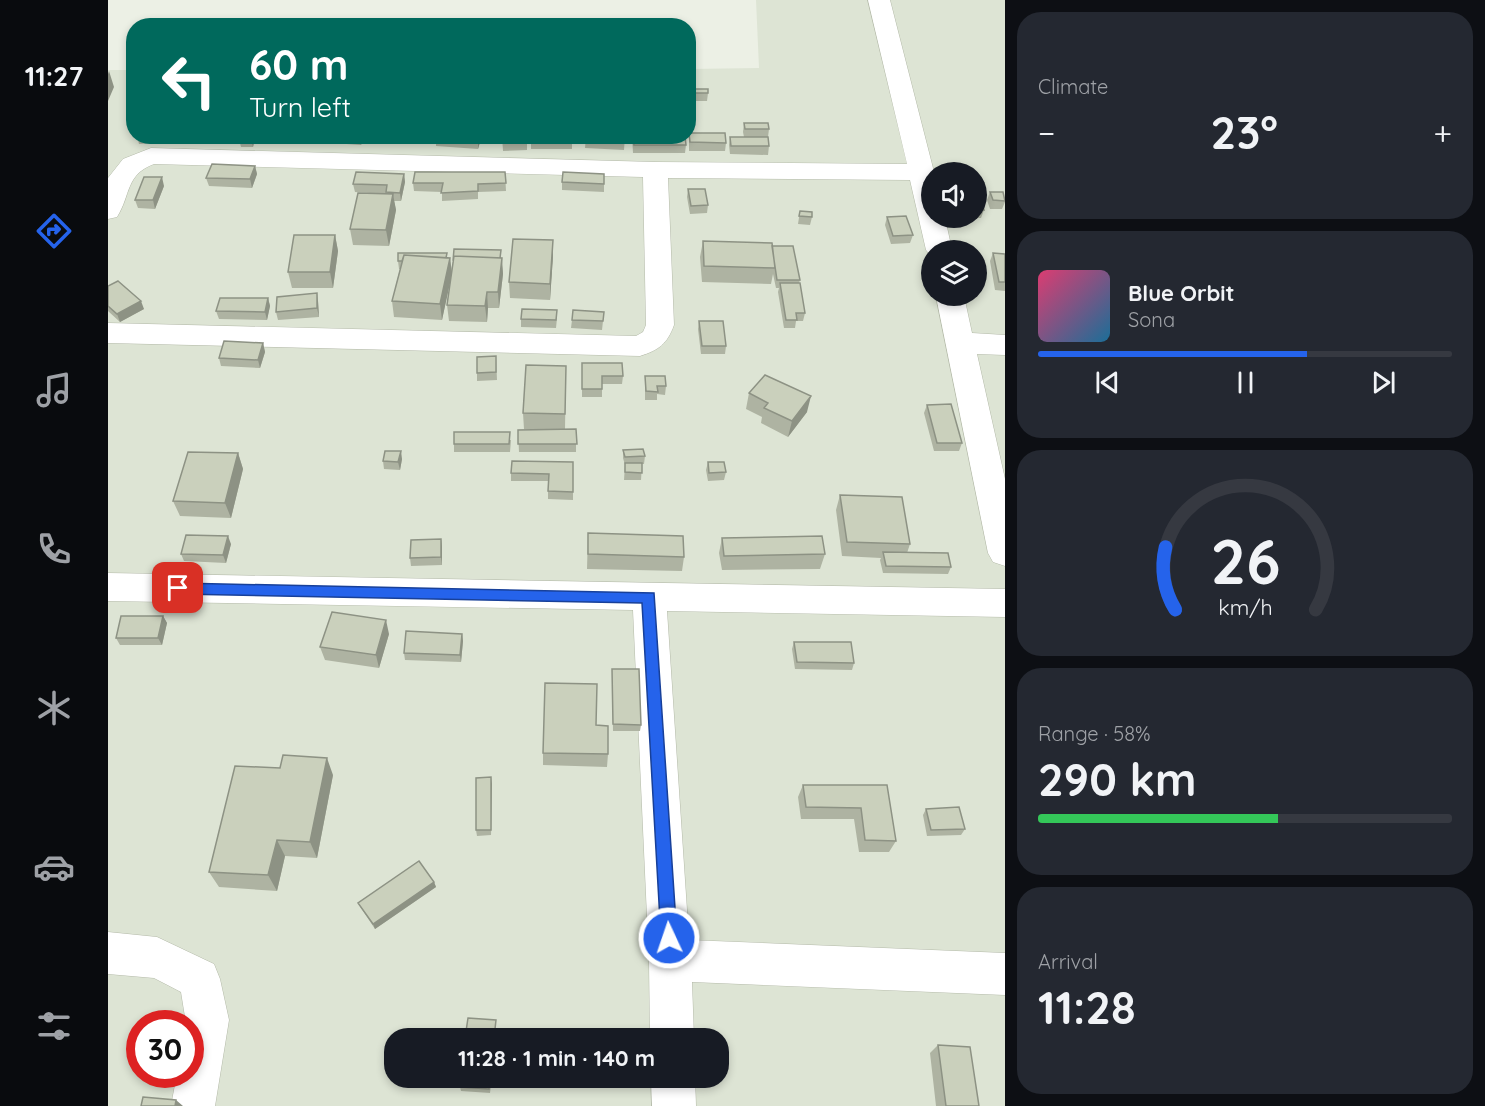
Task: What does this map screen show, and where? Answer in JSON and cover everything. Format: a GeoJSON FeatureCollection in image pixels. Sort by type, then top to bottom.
{"type":"FeatureCollection","features":[{"type":"Feature","properties":{"kind":"street"},"geometry":{"type":"LineString","coordinates":[[108,211],[121,174],[136,161],[150,156],[655,170],[921,172],[879,0]]}},
{"type":"Feature","properties":{"kind":"street"},"geometry":{"type":"LineString","coordinates":[[108,333],[640,346],[656,338],[660,325],[655,170]]}},
{"type":"Feature","properties":{"kind":"street"},"geometry":{"type":"LineString","coordinates":[[953,306],[1005,552]]}},
{"type":"Feature","properties":{"kind":"street"},"geometry":{"type":"LineString","coordinates":[[962,343],[1005,345]]}},
{"type":"Feature","properties":{"kind":"street"},"geometry":{"type":"LineString","coordinates":[[108,587],[1005,603]]}},
{"type":"Feature","properties":{"kind":"street"},"geometry":{"type":"LineString","coordinates":[[649,597],[670,960],[672,1028]]}},
{"type":"Feature","properties":{"kind":"street"},"geometry":{"type":"LineString","coordinates":[[108,953],[157,958],[199,979],[208,1020],[193,1106]]}},
{"type":"Feature","properties":{"kind":"street"},"geometry":{"type":"LineString","coordinates":[[670,960],[1005,974]]}},
{"type":"Feature","properties":{"kind":"street"},"geometry":{"type":"LineString","coordinates":[[673,1088],[674,1106]]}},
{"type":"Feature","properties":{"kind":"shaded area"},"geometry":{"type":"Polygon","coordinates":[[[756,0],[1005,0],[1005,1106],[108,1106],[108,70],[126,70],[126,144],[696,144],[696,69],[759,68],[756,0]]]}},
{"type":"Feature","properties":{"kind":"building"},"geometry":{"type":"Polygon","coordinates":[[[696,89],[708,89],[708,93],[696,93],[696,89]]]}},
{"type":"Feature","properties":{"kind":"building"},"geometry":{"type":"Polygon","coordinates":[[[744,123],[768,123],[769,129],[745,129],[744,123]]]}},
{"type":"Feature","properties":{"kind":"building"},"geometry":{"type":"Polygon","coordinates":[[[696,133],[725,133],[726,143],[696,142],[696,133]]]}},
{"type":"Feature","properties":{"kind":"building"},"geometry":{"type":"Polygon","coordinates":[[[730,137],[768,137],[769,146],[731,146],[730,137]]]}},
{"type":"Feature","properties":{"kind":"building"},"geometry":{"type":"Polygon","coordinates":[[[634,144],[686,145],[634,145],[634,144]]]}},
{"type":"Feature","properties":{"kind":"building"},"geometry":{"type":"Polygon","coordinates":[[[212,164],[255,166],[250,179],[206,178],[212,164]]]}},
{"type":"Feature","properties":{"kind":"building"},"geometry":{"type":"Polygon","coordinates":[[[356,172],[404,174],[400,193],[386,192],[387,185],[353,184],[356,172]]]}},
{"type":"Feature","properties":{"kind":"building"},"geometry":{"type":"Polygon","coordinates":[[[415,172],[505,172],[506,183],[478,184],[478,191],[441,193],[443,183],[413,183],[415,172]]]}},
{"type":"Feature","properties":{"kind":"building"},"geometry":{"type":"Polygon","coordinates":[[[563,172],[604,174],[604,184],[562,182],[563,172]]]}},
{"type":"Feature","properties":{"kind":"building"},"geometry":{"type":"Polygon","coordinates":[[[144,177],[162,177],[153,200],[135,200],[144,177]]]}},
{"type":"Feature","properties":{"kind":"building"},"geometry":{"type":"Polygon","coordinates":[[[688,189],[705,189],[708,205],[691,206],[688,189]]]}},
{"type":"Feature","properties":{"kind":"building"},"geometry":{"type":"Polygon","coordinates":[[[990,192],[1003,192],[1005,201],[993,200],[990,192]]]}},
{"type":"Feature","properties":{"kind":"building"},"geometry":{"type":"Polygon","coordinates":[[[358,193],[393,194],[386,230],[350,229],[358,193]]]}},
{"type":"Feature","properties":{"kind":"building"},"geometry":{"type":"Polygon","coordinates":[[[800,211],[812,212],[812,217],[799,216],[800,211]]]}},
{"type":"Feature","properties":{"kind":"building"},"geometry":{"type":"Polygon","coordinates":[[[906,216],[913,235],[893,236],[887,217],[906,216]]]}},
{"type":"Feature","properties":{"kind":"building"},"geometry":{"type":"Polygon","coordinates":[[[294,235],[335,235],[330,272],[288,272],[294,235]]]}},
{"type":"Feature","properties":{"kind":"building"},"geometry":{"type":"Polygon","coordinates":[[[513,239],[553,240],[550,284],[509,282],[513,239]]]}},
{"type":"Feature","properties":{"kind":"building"},"geometry":{"type":"Polygon","coordinates":[[[703,241],[772,243],[775,268],[704,266],[703,241]]]}},
{"type":"Feature","properties":{"kind":"building"},"geometry":{"type":"Polygon","coordinates":[[[772,246],[793,246],[800,280],[777,280],[772,246]]]}},
{"type":"Feature","properties":{"kind":"building"},"geometry":{"type":"Polygon","coordinates":[[[454,249],[501,250],[500,258],[454,256],[453,261],[454,249]]]}},
{"type":"Feature","properties":{"kind":"building"},"geometry":{"type":"Polygon","coordinates":[[[398,253],[447,253],[446,258],[404,255],[402,261],[398,261],[398,253]]]}},
{"type":"Feature","properties":{"kind":"building"},"geometry":{"type":"Polygon","coordinates":[[[993,253],[1005,254],[1005,282],[999,282],[993,253]]]}},
{"type":"Feature","properties":{"kind":"building"},"geometry":{"type":"Polygon","coordinates":[[[404,255],[450,258],[440,304],[392,301],[404,255]]]}},
{"type":"Feature","properties":{"kind":"building"},"geometry":{"type":"Polygon","coordinates":[[[454,256],[502,258],[498,292],[487,292],[485,306],[447,305],[454,256]]]}},
{"type":"Feature","properties":{"kind":"building"},"geometry":{"type":"Polygon","coordinates":[[[118,281],[141,301],[117,314],[108,306],[108,286],[118,281]]]}},
{"type":"Feature","properties":{"kind":"building"},"geometry":{"type":"Polygon","coordinates":[[[780,283],[800,283],[805,313],[796,313],[797,320],[786,320],[780,283]]]}},
{"type":"Feature","properties":{"kind":"building"},"geometry":{"type":"Polygon","coordinates":[[[317,293],[317,308],[276,312],[277,297],[317,293]]]}},
{"type":"Feature","properties":{"kind":"building"},"geometry":{"type":"Polygon","coordinates":[[[220,298],[268,298],[265,312],[216,311],[220,298]]]}},
{"type":"Feature","properties":{"kind":"building"},"geometry":{"type":"Polygon","coordinates":[[[522,309],[557,310],[556,320],[521,319],[522,309]]]}},
{"type":"Feature","properties":{"kind":"building"},"geometry":{"type":"Polygon","coordinates":[[[573,310],[604,312],[603,321],[572,320],[573,310]]]}},
{"type":"Feature","properties":{"kind":"building"},"geometry":{"type":"Polygon","coordinates":[[[699,321],[723,321],[726,346],[702,346],[699,321]]]}},
{"type":"Feature","properties":{"kind":"building"},"geometry":{"type":"Polygon","coordinates":[[[224,341],[263,343],[258,360],[219,358],[224,341]]]}},
{"type":"Feature","properties":{"kind":"building"},"geometry":{"type":"Polygon","coordinates":[[[496,356],[496,372],[477,373],[477,357],[496,356]]]}},
{"type":"Feature","properties":{"kind":"building"},"geometry":{"type":"Polygon","coordinates":[[[582,363],[622,363],[623,376],[602,376],[602,389],[582,389],[582,363]]]}},
{"type":"Feature","properties":{"kind":"building"},"geometry":{"type":"Polygon","coordinates":[[[526,365],[566,366],[565,414],[523,413],[526,365]]]}},
{"type":"Feature","properties":{"kind":"building"},"geometry":{"type":"Polygon","coordinates":[[[765,375],[811,396],[792,421],[764,408],[768,403],[749,393],[765,375]]]}},
{"type":"Feature","properties":{"kind":"building"},"geometry":{"type":"Polygon","coordinates":[[[645,376],[665,376],[666,386],[657,386],[658,392],[646,391],[645,376]]]}},
{"type":"Feature","properties":{"kind":"building"},"geometry":{"type":"Polygon","coordinates":[[[951,404],[962,443],[937,443],[927,405],[951,404]]]}},
{"type":"Feature","properties":{"kind":"building"},"geometry":{"type":"Polygon","coordinates":[[[576,429],[577,444],[518,444],[518,430],[576,429]]]}},
{"type":"Feature","properties":{"kind":"building"},"geometry":{"type":"Polygon","coordinates":[[[454,432],[510,432],[509,444],[454,444],[454,432]]]}},
{"type":"Feature","properties":{"kind":"building"},"geometry":{"type":"Polygon","coordinates":[[[643,449],[645,456],[625,457],[623,450],[643,449]]]}},
{"type":"Feature","properties":{"kind":"building"},"geometry":{"type":"Polygon","coordinates":[[[385,451],[401,451],[398,462],[383,461],[385,451]]]}},
{"type":"Feature","properties":{"kind":"building"},"geometry":{"type":"Polygon","coordinates":[[[188,452],[238,453],[225,503],[173,501],[188,452]]]}},
{"type":"Feature","properties":{"kind":"building"},"geometry":{"type":"Polygon","coordinates":[[[512,461],[573,462],[573,492],[548,491],[549,474],[511,473],[512,461]]]}},
{"type":"Feature","properties":{"kind":"building"},"geometry":{"type":"Polygon","coordinates":[[[708,462],[724,462],[726,472],[709,473],[708,462]]]}},
{"type":"Feature","properties":{"kind":"building"},"geometry":{"type":"Polygon","coordinates":[[[625,463],[642,463],[642,473],[625,472],[625,463]]]}},
{"type":"Feature","properties":{"kind":"building"},"geometry":{"type":"Polygon","coordinates":[[[840,495],[902,497],[910,544],[847,542],[840,495]]]}},
{"type":"Feature","properties":{"kind":"building"},"geometry":{"type":"Polygon","coordinates":[[[588,533],[683,536],[684,557],[588,554],[588,533]]]}},
{"type":"Feature","properties":{"kind":"building"},"geometry":{"type":"Polygon","coordinates":[[[186,535],[228,536],[223,555],[181,554],[186,535]]]}},
{"type":"Feature","properties":{"kind":"building"},"geometry":{"type":"Polygon","coordinates":[[[822,536],[825,554],[724,556],[722,538],[822,536]]]}},
{"type":"Feature","properties":{"kind":"building"},"geometry":{"type":"Polygon","coordinates":[[[441,539],[441,557],[410,558],[411,540],[441,539]]]}},
{"type":"Feature","properties":{"kind":"building"},"geometry":{"type":"Polygon","coordinates":[[[883,552],[948,553],[951,567],[886,566],[883,552]]]}},
{"type":"Feature","properties":{"kind":"building"},"geometry":{"type":"Polygon","coordinates":[[[332,612],[386,620],[376,655],[320,647],[332,612]]]}},
{"type":"Feature","properties":{"kind":"building"},"geometry":{"type":"Polygon","coordinates":[[[121,616],[163,616],[158,638],[116,638],[121,616]]]}},
{"type":"Feature","properties":{"kind":"building"},"geometry":{"type":"Polygon","coordinates":[[[406,631],[462,634],[460,655],[404,653],[406,631]]]}},
{"type":"Feature","properties":{"kind":"building"},"geometry":{"type":"Polygon","coordinates":[[[794,642],[851,642],[854,663],[797,662],[794,642]]]}},
{"type":"Feature","properties":{"kind":"building"},"geometry":{"type":"Polygon","coordinates":[[[612,669],[639,669],[641,725],[613,724],[612,669]]]}},
{"type":"Feature","properties":{"kind":"building"},"geometry":{"type":"Polygon","coordinates":[[[545,683],[597,684],[596,725],[608,726],[608,754],[543,753],[545,683]]]}},
{"type":"Feature","properties":{"kind":"building"},"geometry":{"type":"Polygon","coordinates":[[[283,755],[327,758],[310,842],[277,840],[268,875],[209,872],[235,766],[280,768],[283,755]]]}},
{"type":"Feature","properties":{"kind":"building"},"geometry":{"type":"Polygon","coordinates":[[[491,777],[491,830],[476,830],[476,778],[491,777]]]}},
{"type":"Feature","properties":{"kind":"building"},"geometry":{"type":"Polygon","coordinates":[[[803,785],[887,785],[896,841],[865,840],[861,808],[806,807],[803,785]]]}},
{"type":"Feature","properties":{"kind":"building"},"geometry":{"type":"Polygon","coordinates":[[[959,807],[965,829],[931,830],[926,809],[959,807]]]}},
{"type":"Feature","properties":{"kind":"building"},"geometry":{"type":"Polygon","coordinates":[[[419,861],[434,882],[373,924],[358,903],[419,861]]]}},
{"type":"Feature","properties":{"kind":"building"},"geometry":{"type":"Polygon","coordinates":[[[468,1018],[496,1020],[495,1028],[466,1028],[468,1018]]]}},
{"type":"Feature","properties":{"kind":"building"},"geometry":{"type":"Polygon","coordinates":[[[938,1045],[970,1047],[979,1106],[946,1106],[938,1045]]]}},
{"type":"Feature","properties":{"kind":"building"},"geometry":{"type":"Polygon","coordinates":[[[143,1097],[176,1100],[175,1106],[141,1106],[143,1097]]]}},
{"type":"Feature","properties":{"kind":"route"},"geometry":{"type":"LineString","coordinates":[[178,588],[649,597],[669,938]]}}]}
